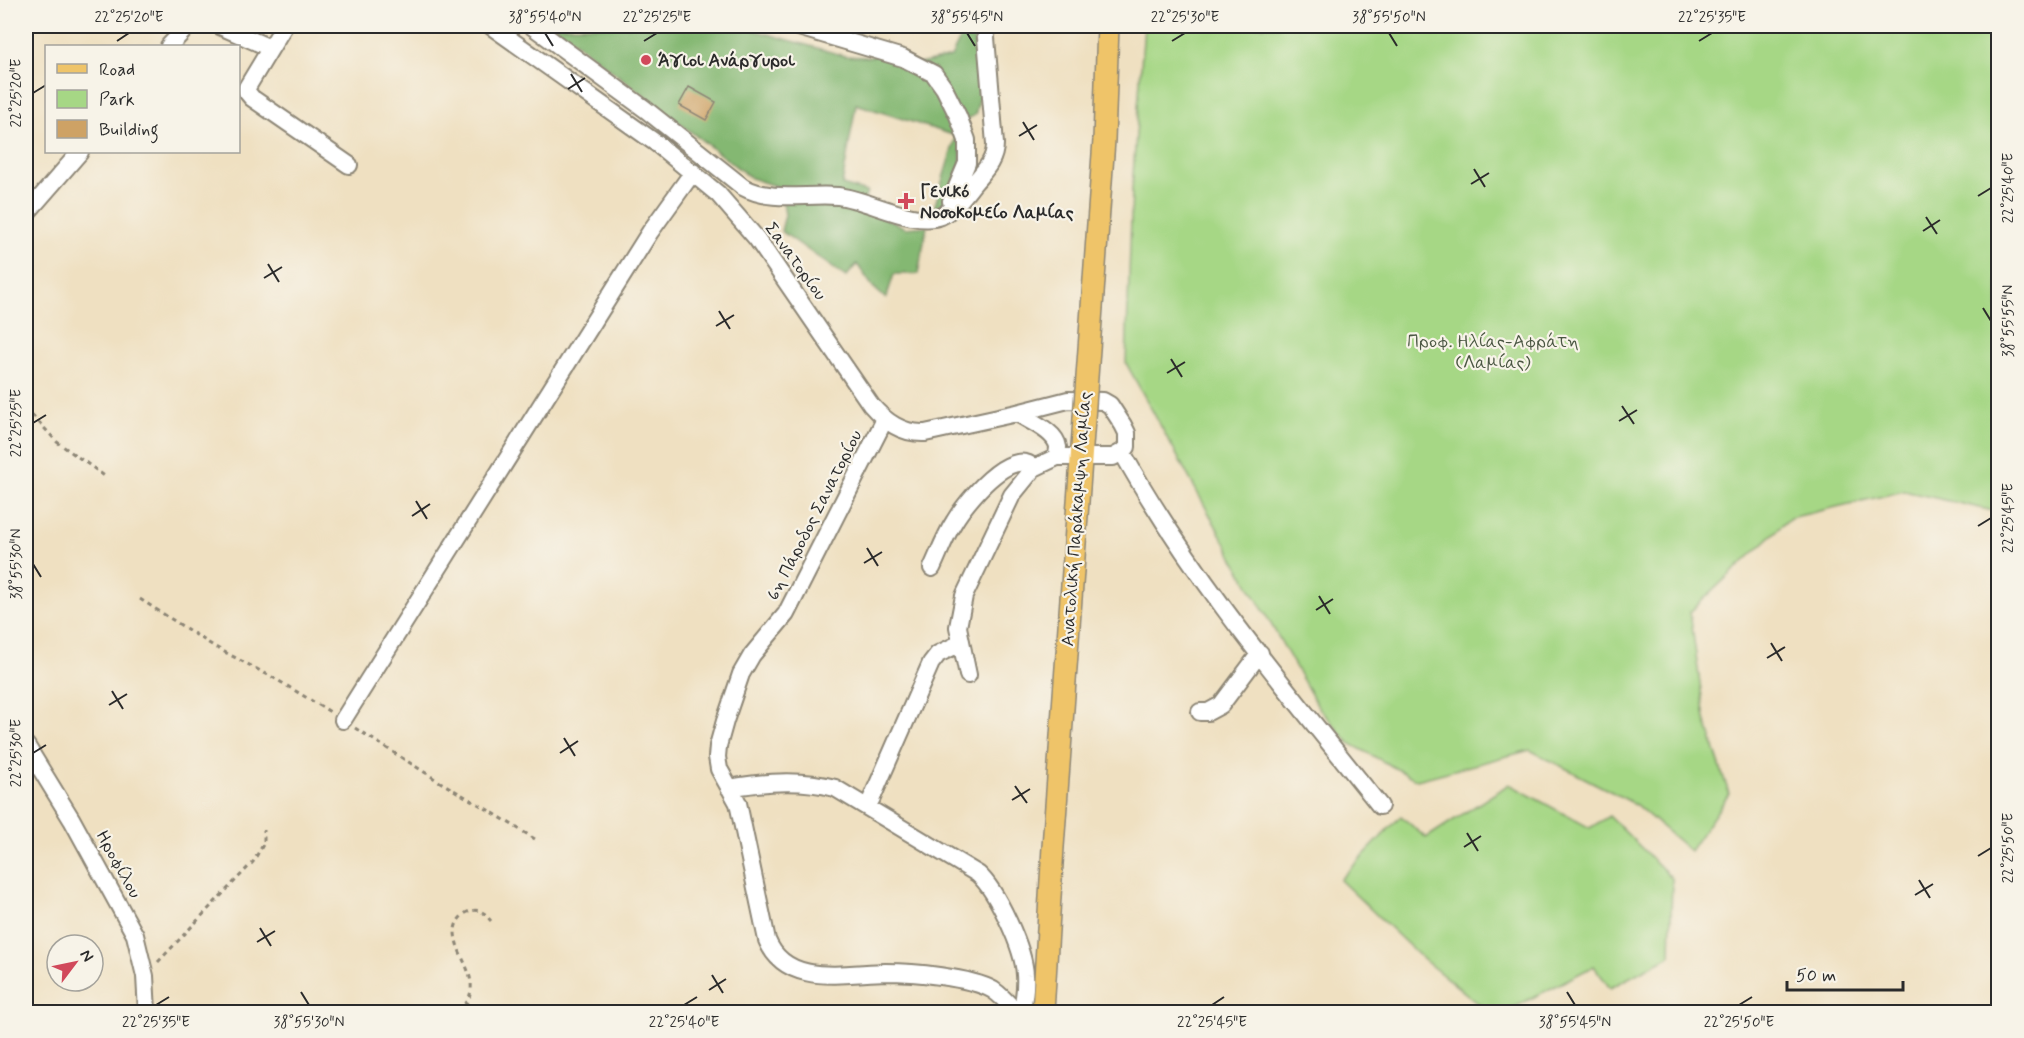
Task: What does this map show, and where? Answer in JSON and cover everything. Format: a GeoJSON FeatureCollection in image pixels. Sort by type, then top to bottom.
{"type":"FeatureCollection","features":[{"type":"Feature","properties":{"kind":"main road","name":"Ανατολική Παράκαμψη Λαμίας"},"geometry":{"type":"LineString","coordinates":[[1043,1012],[1104,140],[1108,26]]}},
{"type":"Feature","properties":{"kind":"street"},"geometry":{"type":"LineString","coordinates":[[170,45],[188,26]]}},
{"type":"Feature","properties":{"kind":"street"},"geometry":{"type":"LineString","coordinates":[[220,26],[270,48]]}},
{"type":"Feature","properties":{"kind":"street"},"geometry":{"type":"LineString","coordinates":[[284,26],[246,88],[246,92],[349,165]]}},
{"type":"Feature","properties":{"kind":"street","name":"Σανατορίου"},"geometry":{"type":"LineString","coordinates":[[491,26],[578,86],[693,172],[729,206],[752,232],[871,405],[885,419],[904,430],[925,433],[1068,400],[1103,401],[1115,412],[1126,433],[1127,447],[1122,452]]}},
{"type":"Feature","properties":{"kind":"street"},"geometry":{"type":"LineString","coordinates":[[532,26],[645,109],[743,187],[763,195],[823,195],[852,198],[913,217],[929,219],[939,216],[959,201],[988,166],[995,152],[985,26]]}},
{"type":"Feature","properties":{"kind":"street"},"geometry":{"type":"LineString","coordinates":[[795,26],[903,58],[934,74],[958,116],[967,140],[967,163],[950,202],[939,216]]}},
{"type":"Feature","properties":{"kind":"street"},"geometry":{"type":"LineString","coordinates":[[26,214],[79,153]]}},
{"type":"Feature","properties":{"kind":"street"},"geometry":{"type":"LineString","coordinates":[[343,720],[650,232],[693,172]]}},
{"type":"Feature","properties":{"kind":"street"},"geometry":{"type":"LineString","coordinates":[[729,206],[743,187]]}},
{"type":"Feature","properties":{"kind":"street"},"geometry":{"type":"LineString","coordinates":[[1017,413],[1054,438],[1058,447],[1057,457]]}},
{"type":"Feature","properties":{"kind":"street","name":"6η Πάροδος Σανατορίου"},"geometry":{"type":"LineString","coordinates":[[885,419],[786,614],[752,655],[741,674],[724,721],[717,753],[719,769],[738,803],[767,940],[772,952],[780,960],[815,975],[903,973],[967,982],[990,989],[1005,999],[1016,1012]]}},
{"type":"Feature","properties":{"kind":"street"},"geometry":{"type":"LineString","coordinates":[[968,675],[958,627],[960,612],[971,579],[1012,495],[1034,468],[1057,457],[1113,457],[1122,452],[1148,498],[1182,549],[1327,741],[1380,806]]}},
{"type":"Feature","properties":{"kind":"street"},"geometry":{"type":"LineString","coordinates":[[932,568],[960,512],[996,474],[1018,461],[1028,463],[1034,468]]}},
{"type":"Feature","properties":{"kind":"street"},"geometry":{"type":"LineString","coordinates":[[871,800],[931,663],[938,654],[961,643]]}},
{"type":"Feature","properties":{"kind":"street"},"geometry":{"type":"LineString","coordinates":[[1200,712],[1208,712],[1221,705],[1260,653]]}},
{"type":"Feature","properties":{"kind":"street","name":"Ηροφίλου"},"geometry":{"type":"LineString","coordinates":[[26,745],[72,820],[128,921],[139,946],[145,976],[147,1012]]}},
{"type":"Feature","properties":{"kind":"street"},"geometry":{"type":"LineString","coordinates":[[729,788],[779,783],[817,784],[835,788],[978,874],[984,879],[999,905],[1022,956],[1026,985],[1021,1012]]}},
{"type":"Feature","properties":{"kind":"path"},"geometry":{"type":"LineString","coordinates":[[26,408],[57,442],[106,477]]}},
{"type":"Feature","properties":{"kind":"path"},"geometry":{"type":"LineString","coordinates":[[145,976],[253,862],[264,843],[264,830]]}},
{"type":"Feature","properties":{"kind":"path"},"geometry":{"type":"LineString","coordinates":[[459,1012],[470,994],[471,981],[455,934],[455,924],[460,916],[472,910],[484,913],[491,921]]}},
{"type":"Feature","properties":{"kind":"green space"},"geometry":{"type":"Polygon","coordinates":[[[554,26],[740,26],[845,56],[877,55],[910,66],[951,57],[961,37],[974,40],[980,96],[975,115],[957,124],[961,144],[961,163],[942,209],[934,208],[956,136],[856,104],[842,185],[867,192],[861,211],[905,228],[927,226],[918,274],[894,274],[886,299],[873,287],[857,264],[846,277],[781,231],[785,215],[781,188],[751,178],[554,26]]]}},
{"type":"Feature","properties":{"kind":"green space","name":"Προφ. Ηλίας-Αφράτη (Λαμίας)"},"geometry":{"type":"Polygon","coordinates":[[[1144,26],[1998,26],[1998,512],[1904,491],[1790,518],[1690,612],[1705,719],[1729,794],[1690,851],[1635,804],[1530,750],[1417,780],[1349,743],[1319,708],[1126,363],[1132,189],[1144,26]]]}},
{"type":"Feature","properties":{"kind":"green space"},"geometry":{"type":"Polygon","coordinates":[[[1509,784],[1590,828],[1609,816],[1672,878],[1670,956],[1610,988],[1594,966],[1505,1012],[1489,1012],[1424,960],[1340,880],[1401,816],[1426,838],[1509,784]]]}},
{"type":"Feature","properties":{"kind":"building"},"geometry":{"type":"Polygon","coordinates":[[[689,87],[716,102],[706,120],[679,105],[689,87]]]}},
{"type":"Feature","properties":{"kind":"place","name":"Άγιοι Ανάργυροι"},"geometry":{"type":"Point","coordinates":[646,60]}},
{"type":"Feature","properties":{"kind":"place","name":"Γενικό Νοσοκομείο Λαμίας"},"geometry":{"type":"Point","coordinates":[906,201]}}]}
